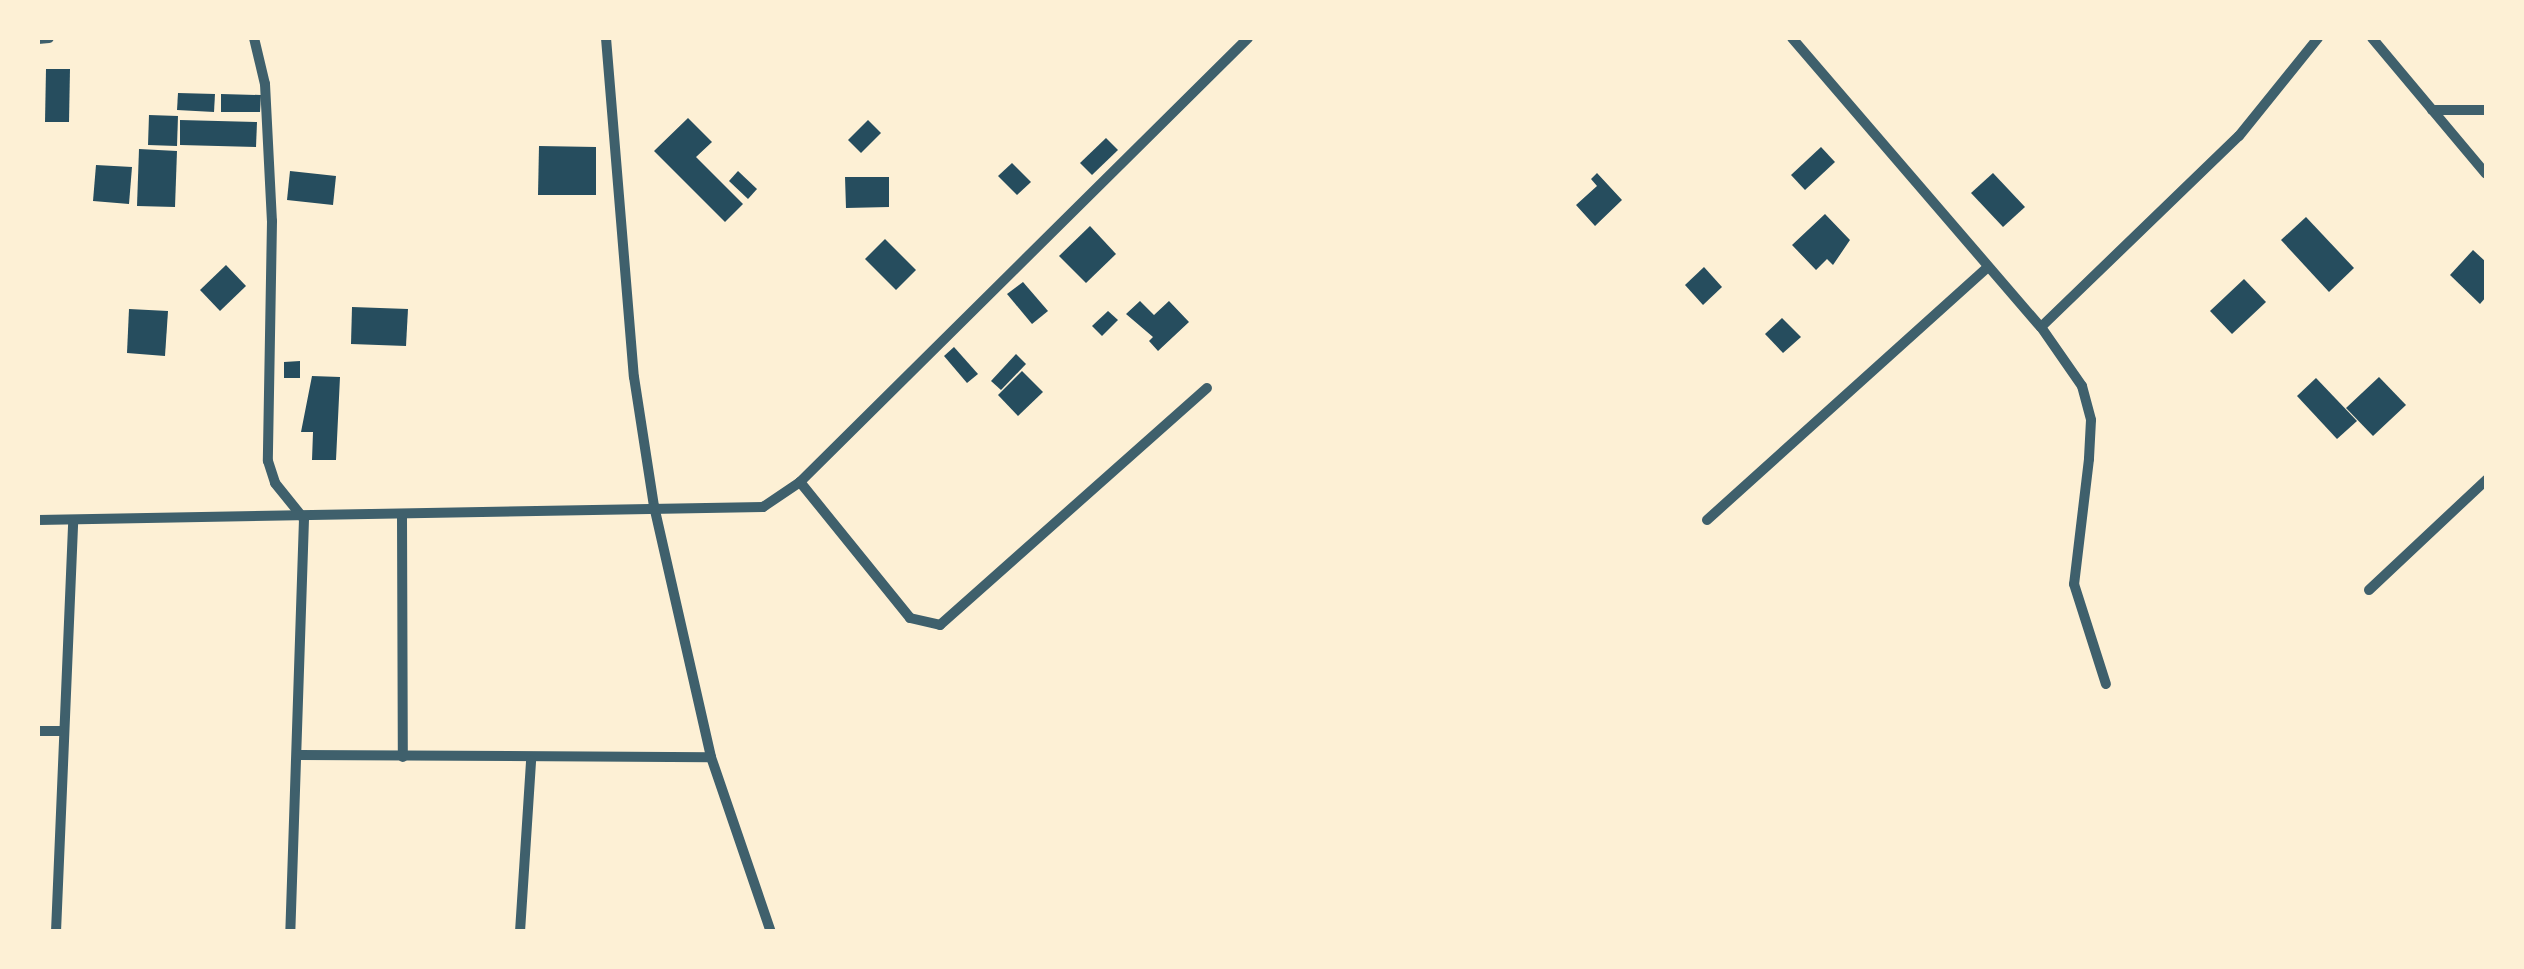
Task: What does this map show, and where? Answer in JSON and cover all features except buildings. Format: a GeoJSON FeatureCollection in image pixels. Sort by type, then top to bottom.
{"type":"FeatureCollection","features":[{"type":"Feature","properties":{"kind":"street"},"geometry":{"type":"LineString","coordinates":[[38,39],[49,38]]}},
{"type":"Feature","properties":{"kind":"street"},"geometry":{"type":"LineString","coordinates":[[254,38],[266,84],[272,221],[268,462],[274,482],[304,519],[300,755],[290,932]]}},
{"type":"Feature","properties":{"kind":"street"},"geometry":{"type":"LineString","coordinates":[[606,38],[634,377],[654,506],[711,757],[770,932]]}},
{"type":"Feature","properties":{"kind":"street"},"geometry":{"type":"LineString","coordinates":[[38,520],[402,517],[654,506],[730,512],[764,508],[800,482],[1248,38]]}},
{"type":"Feature","properties":{"kind":"street"},"geometry":{"type":"LineString","coordinates":[[1792,38],[1986,269],[2040,327],[2082,386],[2091,420],[2074,584],[2106,684]]}},
{"type":"Feature","properties":{"kind":"street"},"geometry":{"type":"LineString","coordinates":[[2040,327],[2239,136],[2318,38]]}},
{"type":"Feature","properties":{"kind":"street"},"geometry":{"type":"LineString","coordinates":[[2372,38],[2486,174]]}},
{"type":"Feature","properties":{"kind":"street"},"geometry":{"type":"LineString","coordinates":[[2432,110],[2486,110]]}},
{"type":"Feature","properties":{"kind":"street"},"geometry":{"type":"LineString","coordinates":[[1708,520],[1986,269]]}},
{"type":"Feature","properties":{"kind":"street"},"geometry":{"type":"LineString","coordinates":[[800,482],[910,618],[940,626],[1207,388]]}},
{"type":"Feature","properties":{"kind":"street"},"geometry":{"type":"LineString","coordinates":[[2369,590],[2486,480]]}},
{"type":"Feature","properties":{"kind":"street"},"geometry":{"type":"LineString","coordinates":[[402,517],[402,757]]}},
{"type":"Feature","properties":{"kind":"street"},"geometry":{"type":"LineString","coordinates":[[56,932],[73,522]]}},
{"type":"Feature","properties":{"kind":"street"},"geometry":{"type":"LineString","coordinates":[[38,731],[64,732]]}},
{"type":"Feature","properties":{"kind":"street"},"geometry":{"type":"LineString","coordinates":[[300,755],[531,760],[711,757]]}},
{"type":"Feature","properties":{"kind":"street"},"geometry":{"type":"LineString","coordinates":[[520,932],[531,760]]}}]}
